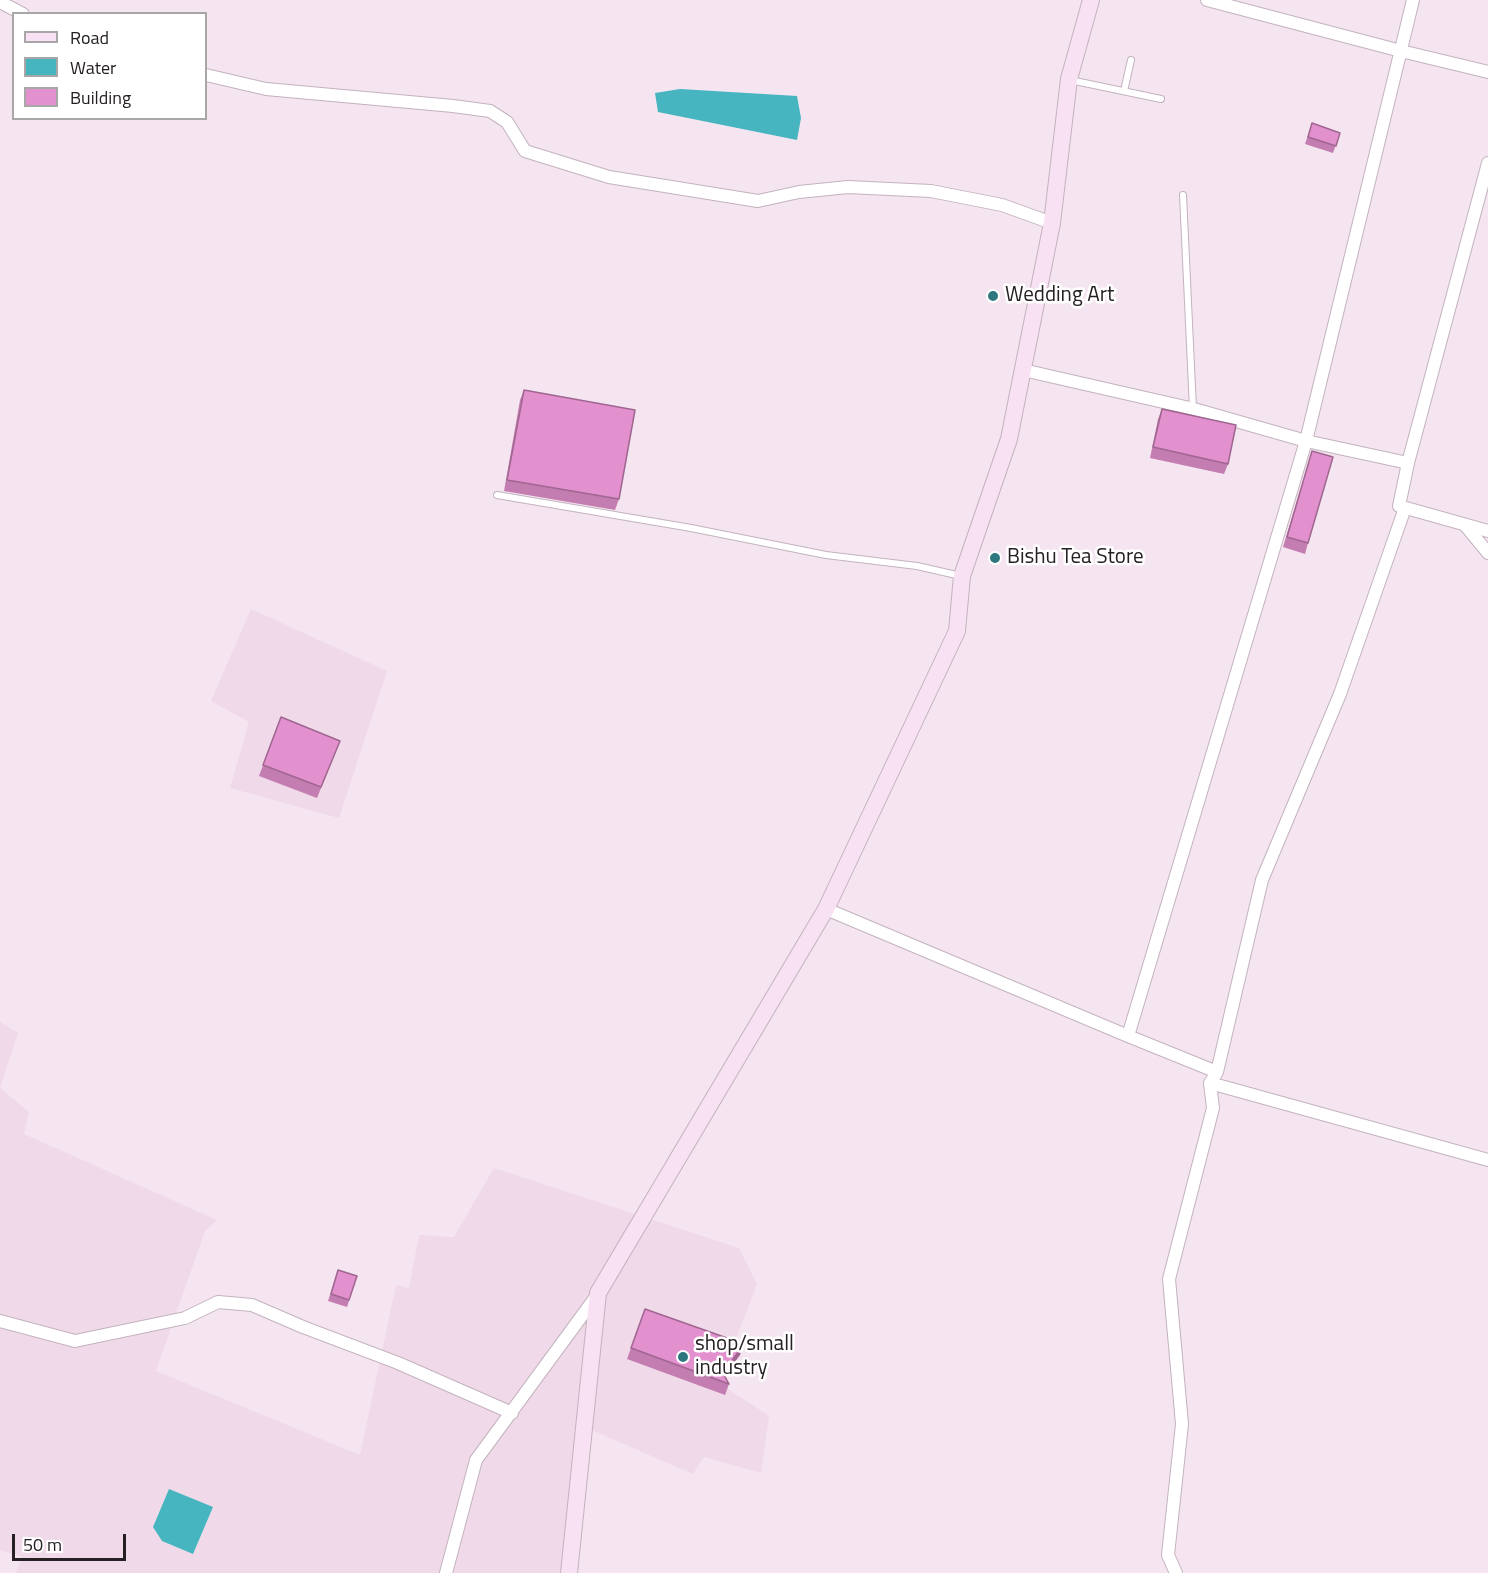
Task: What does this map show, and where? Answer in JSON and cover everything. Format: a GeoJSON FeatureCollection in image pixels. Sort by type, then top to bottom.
{"type":"FeatureCollection","features":[{"type":"Feature","properties":{"kind":"main road"},"geometry":{"type":"LineString","coordinates":[[569,1573],[598,1293],[826,909],[957,631],[962,576],[1009,439],[1052,223],[1069,79],[1091,0]]}},
{"type":"Feature","properties":{"kind":"street"},"geometry":{"type":"LineString","coordinates":[[1207,0],[1488,72]]}},
{"type":"Feature","properties":{"kind":"street"},"geometry":{"type":"LineString","coordinates":[[1128,1036],[1306,441],[1413,0]]}},
{"type":"Feature","properties":{"kind":"street"},"geometry":{"type":"LineString","coordinates":[[0,2],[19,12]]}},
{"type":"Feature","properties":{"kind":"street"},"geometry":{"type":"LineString","coordinates":[[207,75],[266,89],[453,105],[490,111],[507,122],[525,151],[609,177],[758,201],[800,192],[848,187],[931,191],[1002,206],[1052,223]]}},
{"type":"Feature","properties":{"kind":"street"},"geometry":{"type":"LineString","coordinates":[[1488,162],[1408,463],[1399,506],[1488,531]]}},
{"type":"Feature","properties":{"kind":"street"},"geometry":{"type":"LineString","coordinates":[[1023,370],[1194,410],[1306,441],[1408,463]]}},
{"type":"Feature","properties":{"kind":"street"},"geometry":{"type":"LineString","coordinates":[[1176,1573],[1168,1555],[1182,1425],[1169,1279],[1213,1108],[1214,1077],[1262,880],[1340,694],[1405,508]]}},
{"type":"Feature","properties":{"kind":"street"},"geometry":{"type":"LineString","coordinates":[[1465,525],[1488,553]]}},
{"type":"Feature","properties":{"kind":"street"},"geometry":{"type":"LineString","coordinates":[[826,909],[1128,1036],[1214,1077],[1488,1160]]}},
{"type":"Feature","properties":{"kind":"street"},"geometry":{"type":"LineString","coordinates":[[446,1573],[476,1460],[598,1293]]}},
{"type":"Feature","properties":{"kind":"street"},"geometry":{"type":"LineString","coordinates":[[0,1321],[75,1341],[185,1318],[218,1302],[252,1305],[398,1363],[512,1413]]}},
{"type":"Feature","properties":{"kind":"lane"},"geometry":{"type":"LineString","coordinates":[[1124,92],[1131,60]]}},
{"type":"Feature","properties":{"kind":"lane"},"geometry":{"type":"LineString","coordinates":[[1069,79],[1161,99]]}},
{"type":"Feature","properties":{"kind":"lane"},"geometry":{"type":"LineString","coordinates":[[1183,195],[1194,410]]}},
{"type":"Feature","properties":{"kind":"lane"},"geometry":{"type":"LineString","coordinates":[[497,495],[691,528],[826,555],[917,566],[962,576]]}},
{"type":"Feature","properties":{"kind":"shaded area"},"geometry":{"type":"Polygon","coordinates":[[[251,609],[387,671],[339,818],[230,788],[249,722],[211,701],[251,609]]]}},
{"type":"Feature","properties":{"kind":"shaded area"},"geometry":{"type":"Polygon","coordinates":[[[0,1022],[18,1033],[0,1088],[0,1022]]]}},
{"type":"Feature","properties":{"kind":"shaded area"},"geometry":{"type":"Polygon","coordinates":[[[0,1088],[29,1112],[24,1134],[217,1220],[205,1231],[156,1371],[360,1455],[396,1285],[409,1288],[419,1235],[454,1237],[494,1168],[739,1248],[757,1284],[719,1383],[769,1416],[761,1473],[704,1457],[693,1474],[589,1429],[571,1573],[16,1573],[22,1557],[0,1550],[0,1088]]]}},
{"type":"Feature","properties":{"kind":"water"},"geometry":{"type":"Polygon","coordinates":[[[680,89],[797,96],[801,118],[797,140],[658,112],[655,93],[680,89]]]}},
{"type":"Feature","properties":{"kind":"water"},"geometry":{"type":"Polygon","coordinates":[[[169,1489],[213,1507],[193,1554],[162,1541],[153,1527],[169,1489]]]}},
{"type":"Feature","properties":{"kind":"building"},"geometry":{"type":"Polygon","coordinates":[[[1312,123],[1340,133],[1336,146],[1308,137],[1312,123]]]}},
{"type":"Feature","properties":{"kind":"building"},"geometry":{"type":"Polygon","coordinates":[[[524,390],[635,410],[619,499],[507,480],[524,390]]]}},
{"type":"Feature","properties":{"kind":"building"},"geometry":{"type":"Polygon","coordinates":[[[1162,409],[1236,425],[1228,464],[1153,447],[1162,409]]]}},
{"type":"Feature","properties":{"kind":"building"},"geometry":{"type":"Polygon","coordinates":[[[1312,451],[1333,457],[1308,543],[1287,537],[1312,451]]]}},
{"type":"Feature","properties":{"kind":"building"},"geometry":{"type":"Polygon","coordinates":[[[281,717],[340,741],[321,787],[263,765],[281,717]]]}},
{"type":"Feature","properties":{"kind":"building"},"geometry":{"type":"Polygon","coordinates":[[[338,1270],[357,1276],[349,1300],[331,1294],[338,1270]]]}},
{"type":"Feature","properties":{"kind":"building","name":"shop/small industry"},"geometry":{"type":"Polygon","coordinates":[[[645,1309],[744,1344],[723,1373],[729,1384],[631,1348],[645,1309]]]}},
{"type":"Feature","properties":{"kind":"place","name":"Wedding Art"},"geometry":{"type":"Point","coordinates":[993,296]}},
{"type":"Feature","properties":{"kind":"place","name":"Bishu Tea Store"},"geometry":{"type":"Point","coordinates":[995,558]}},
{"type":"Feature","properties":{"kind":"place","name":"shop/small industry"},"geometry":{"type":"Point","coordinates":[683,1357]}}]}
